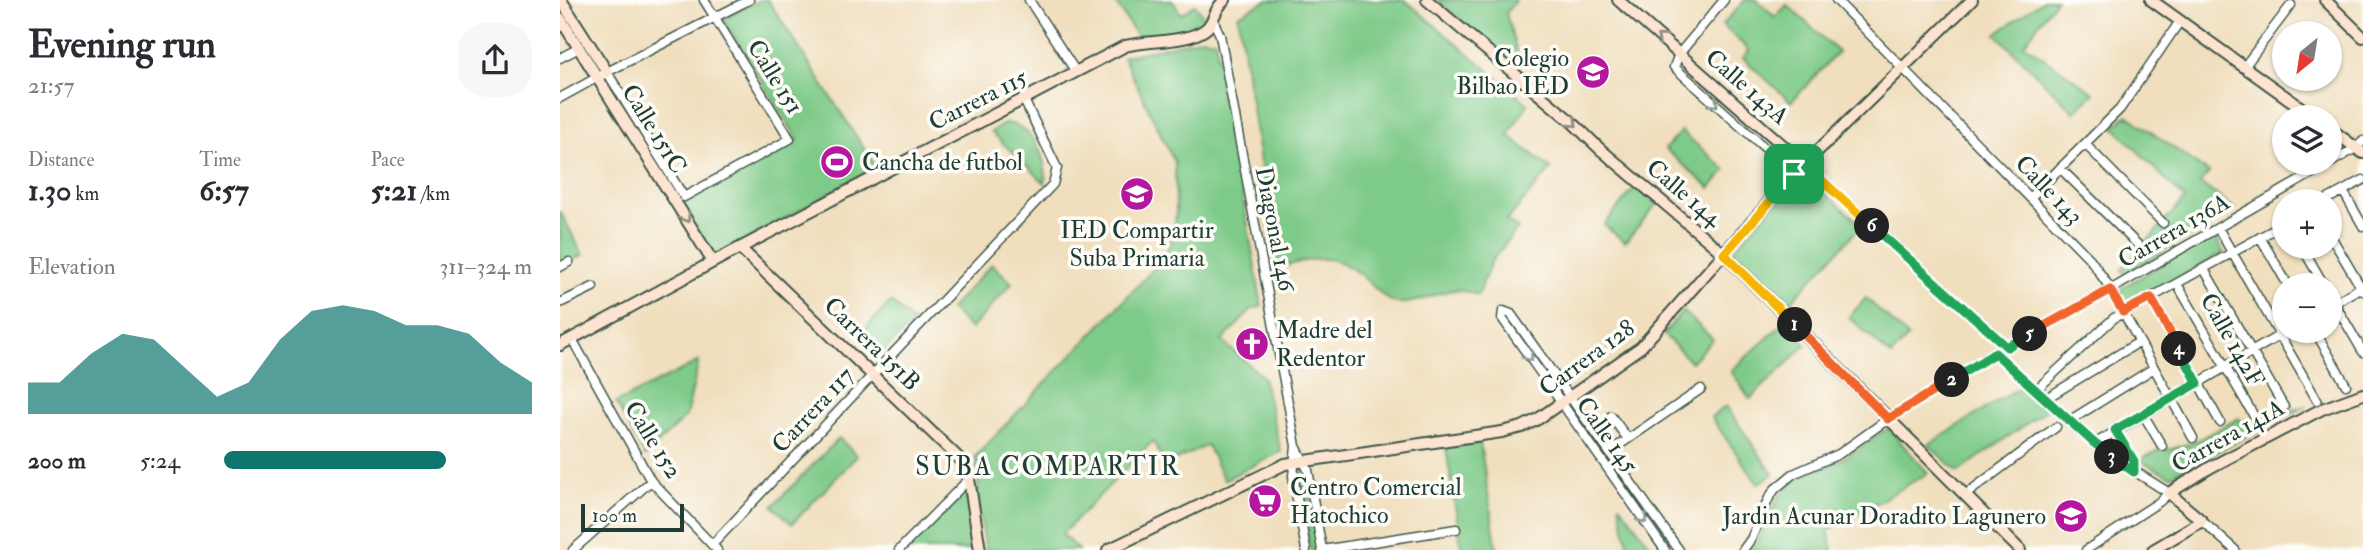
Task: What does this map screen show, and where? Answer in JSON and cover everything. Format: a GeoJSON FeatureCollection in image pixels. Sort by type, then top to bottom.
{"type":"FeatureCollection","features":[{"type":"Feature","properties":{"kind":"street","name":"Calle 151C"},"geometry":{"type":"LineString","coordinates":[[561,0],[602,75],[713,262]]}},
{"type":"Feature","properties":{"kind":"street","name":"Calle 151"},"geometry":{"type":"LineString","coordinates":[[684,197],[790,139],[704,0]]}},
{"type":"Feature","properties":{"kind":"street"},"geometry":{"type":"LineString","coordinates":[[560,98],[749,0]]}},
{"type":"Feature","properties":{"kind":"street"},"geometry":{"type":"LineString","coordinates":[[1030,0],[1076,72]]}},
{"type":"Feature","properties":{"kind":"street"},"geometry":{"type":"LineString","coordinates":[[1213,20],[1217,8],[1225,0]]}},
{"type":"Feature","properties":{"kind":"street","name":"Calle 144"},"geometry":{"type":"LineString","coordinates":[[1427,0],[1559,110],[1600,149],[1724,254],[2020,550]]}},
{"type":"Feature","properties":{"kind":"street","name":"Calle 143A"},"geometry":{"type":"LineString","coordinates":[[1618,0],[2007,347]]}},
{"type":"Feature","properties":{"kind":"street"},"geometry":{"type":"LineString","coordinates":[[1679,54],[1724,0]]}},
{"type":"Feature","properties":{"kind":"street","name":"Calle 143"},"geometry":{"type":"LineString","coordinates":[[1836,0],[2090,259],[2123,312],[2193,438]]}},
{"type":"Feature","properties":{"kind":"street","name":"Carrera 128"},"geometry":{"type":"LineString","coordinates":[[1108,550],[1280,466],[1515,429],[1530,424],[1642,347],[1794,174],[1972,0]]}},
{"type":"Feature","properties":{"kind":"street"},"geometry":{"type":"LineString","coordinates":[[2151,0],[2297,105]]}},
{"type":"Feature","properties":{"kind":"street"},"geometry":{"type":"LineString","coordinates":[[2325,0],[2363,37]]}},
{"type":"Feature","properties":{"kind":"street"},"geometry":{"type":"LineString","coordinates":[[2244,67],[2291,5]]}},
{"type":"Feature","properties":{"kind":"street","name":"Calle 151C"},"geometry":{"type":"LineString","coordinates":[[560,18],[684,197]]}},
{"type":"Feature","properties":{"kind":"street","name":"Carrera 115"},"geometry":{"type":"LineString","coordinates":[[560,345],[1125,46],[1196,34],[1205,30],[1213,20]]}},
{"type":"Feature","properties":{"kind":"street","name":"Diagonal 146"},"geometry":{"type":"LineString","coordinates":[[1213,20],[1220,34],[1299,462],[1310,477],[1322,550]]}},
{"type":"Feature","properties":{"kind":"street"},"geometry":{"type":"LineString","coordinates":[[2030,198],[2120,110],[2180,21]]}},
{"type":"Feature","properties":{"kind":"street"},"geometry":{"type":"LineString","coordinates":[[560,58],[579,48]]}},
{"type":"Feature","properties":{"kind":"street","name":"Calle 143A"},"geometry":{"type":"LineString","coordinates":[[1679,54],[1675,63],[1678,72],[1794,174]]}},
{"type":"Feature","properties":{"kind":"street","name":"Carrera 117"},"geometry":{"type":"LineString","coordinates":[[715,547],[1056,179],[1058,168],[1024,100]]}},
{"type":"Feature","properties":{"kind":"street"},"geometry":{"type":"LineString","coordinates":[[2342,136],[2361,147]]}},
{"type":"Feature","properties":{"kind":"street"},"geometry":{"type":"LineString","coordinates":[[2085,144],[2163,223]]}},
{"type":"Feature","properties":{"kind":"street","name":"Carrera 136A"},"geometry":{"type":"LineString","coordinates":[[1743,550],[1751,539],[1769,498],[1783,481],[1800,470],[1839,454],[1888,419],[1995,353],[2361,147]]}},
{"type":"Feature","properties":{"kind":"street"},"geometry":{"type":"LineString","coordinates":[[2060,168],[2141,248]]}},
{"type":"Feature","properties":{"kind":"street"},"geometry":{"type":"LineString","coordinates":[[2363,180],[2343,191],[2363,226]]}},
{"type":"Feature","properties":{"kind":"street"},"geometry":{"type":"LineString","coordinates":[[2218,228],[2272,316]]}},
{"type":"Feature","properties":{"kind":"street"},"geometry":{"type":"LineString","coordinates":[[2036,390],[2095,334],[2123,312],[2272,230]]}},
{"type":"Feature","properties":{"kind":"street"},"geometry":{"type":"LineString","coordinates":[[2260,237],[2281,273]]}},
{"type":"Feature","properties":{"kind":"street","name":"Carrera 151B"},"geometry":{"type":"LineString","coordinates":[[740,248],[963,460],[970,476]]}},
{"type":"Feature","properties":{"kind":"street"},"geometry":{"type":"LineString","coordinates":[[2342,255],[2362,288],[2342,299]]}},
{"type":"Feature","properties":{"kind":"street"},"geometry":{"type":"LineString","coordinates":[[560,267],[569,262]]}},
{"type":"Feature","properties":{"kind":"street"},"geometry":{"type":"LineString","coordinates":[[2204,268],[2284,407]]}},
{"type":"Feature","properties":{"kind":"street","name":"Calle 142F"},"geometry":{"type":"LineString","coordinates":[[2177,284],[2253,416]]}},
{"type":"Feature","properties":{"kind":"street"},"geometry":{"type":"LineString","coordinates":[[560,303],[593,287]]}},
{"type":"Feature","properties":{"kind":"street"},"geometry":{"type":"LineString","coordinates":[[2151,298],[2220,422]]}},
{"type":"Feature","properties":{"kind":"street","name":"Calle 145"},"geometry":{"type":"LineString","coordinates":[[1665,550],[1565,400],[1511,314],[1503,311],[1503,318],[1565,400],[1609,452],[1679,550]]}},
{"type":"Feature","properties":{"kind":"street"},"geometry":{"type":"LineString","coordinates":[[2342,319],[2363,352]]}},
{"type":"Feature","properties":{"kind":"street","name":"Calle 152"},"geometry":{"type":"LineString","coordinates":[[572,339],[650,481],[715,547]]}},
{"type":"Feature","properties":{"kind":"street"},"geometry":{"type":"LineString","coordinates":[[2094,443],[2272,339]]}},
{"type":"Feature","properties":{"kind":"street"},"geometry":{"type":"LineString","coordinates":[[2045,399],[2139,342]]}},
{"type":"Feature","properties":{"kind":"street"},"geometry":{"type":"LineString","coordinates":[[2288,343],[2317,400]]}},
{"type":"Feature","properties":{"kind":"street"},"geometry":{"type":"LineString","coordinates":[[2322,343],[2346,385]]}},
{"type":"Feature","properties":{"kind":"street"},"geometry":{"type":"LineString","coordinates":[[1995,353],[2094,443],[2169,493],[2235,550]]}},
{"type":"Feature","properties":{"kind":"street"},"geometry":{"type":"LineString","coordinates":[[2069,421],[2154,368]]}},
{"type":"Feature","properties":{"kind":"street"},"geometry":{"type":"LineString","coordinates":[[1609,452],[1701,389]]}},
{"type":"Feature","properties":{"kind":"street","name":"Carrera 141A"},"geometry":{"type":"LineString","coordinates":[[2086,550],[2211,467],[2322,409],[2363,394]]}},
{"type":"Feature","properties":{"kind":"street"},"geometry":{"type":"LineString","coordinates":[[2143,414],[2162,446]]}},
{"type":"Feature","properties":{"kind":"street"},"geometry":{"type":"LineString","coordinates":[[1611,416],[1628,439]]}},
{"type":"Feature","properties":{"kind":"street"},"geometry":{"type":"LineString","coordinates":[[1965,495],[2056,427]]}},
{"type":"Feature","properties":{"kind":"street"},"geometry":{"type":"LineString","coordinates":[[2115,430],[2134,461],[2134,472]]}},
{"type":"Feature","properties":{"kind":"street","name":"Diagonal 146"},"geometry":{"type":"LineString","coordinates":[[1299,462],[1293,476],[1306,550]]}},
{"type":"Feature","properties":{"kind":"street"},"geometry":{"type":"LineString","coordinates":[[899,550],[970,476]]}},
{"type":"Feature","properties":{"kind":"street"},"geometry":{"type":"LineString","coordinates":[[970,476],[980,550]]}},
{"type":"Feature","properties":{"kind":"street"},"geometry":{"type":"LineString","coordinates":[[573,550],[650,481]]}},
{"type":"Feature","properties":{"kind":"street"},"geometry":{"type":"LineString","coordinates":[[2160,549],[2202,521]]}},
{"type":"Feature","properties":{"kind":"street"},"geometry":{"type":"LineString","coordinates":[[1322,550],[1456,529]]}},
{"type":"Feature","properties":{"kind":"green space"},"geometry":{"type":"Polygon","coordinates":[[[760,0],[768,0],[876,167],[714,258],[681,203],[798,140],[723,19],[760,0]]]}},
{"type":"Feature","properties":{"kind":"green space"},"geometry":{"type":"Polygon","coordinates":[[[1114,0],[1172,0],[1181,14],[1195,5],[1202,13],[1203,19],[1193,30],[1162,35],[1136,35],[1114,0]]]}},
{"type":"Feature","properties":{"kind":"green space"},"geometry":{"type":"Polygon","coordinates":[[[1268,0],[1405,0],[1528,104],[1508,135],[1551,169],[1506,221],[1518,228],[1491,262],[1478,295],[1456,290],[1412,302],[1397,303],[1385,297],[1351,268],[1330,259],[1307,261],[1276,269],[1238,15],[1268,0]]]}},
{"type":"Feature","properties":{"kind":"green space"},"geometry":{"type":"Polygon","coordinates":[[[1437,0],[1516,0],[1506,13],[1519,59],[1512,65],[1437,0]]]}},
{"type":"Feature","properties":{"kind":"green space"},"geometry":{"type":"Polygon","coordinates":[[[1745,0],[1757,0],[1775,17],[1787,5],[1838,52],[1791,102],[1743,58],[1749,50],[1722,25],[1745,0]]]}},
{"type":"Feature","properties":{"kind":"green space"},"geometry":{"type":"Polygon","coordinates":[[[2043,0],[2056,0],[2024,44],[2094,93],[2074,112],[1996,34],[2043,0]]]}},
{"type":"Feature","properties":{"kind":"green space"},"geometry":{"type":"Polygon","coordinates":[[[1202,38],[1215,40],[1262,306],[1252,309],[1222,341],[1263,377],[1281,452],[1224,480],[1207,445],[1166,465],[1153,441],[1062,534],[1078,550],[986,550],[978,504],[978,469],[975,457],[1163,259],[1173,237],[1176,213],[1175,163],[1123,57],[1202,38]]]}},
{"type":"Feature","properties":{"kind":"green space"},"geometry":{"type":"Polygon","coordinates":[[[2127,115],[2209,173],[2200,183],[2235,209],[2125,274],[2121,270],[2185,199],[2114,127],[2127,115]]]}},
{"type":"Feature","properties":{"kind":"green space"},"geometry":{"type":"Polygon","coordinates":[[[1006,123],[1024,130],[1037,145],[1044,164],[1045,183],[991,132],[1006,123]]]}},
{"type":"Feature","properties":{"kind":"green space"},"geometry":{"type":"Polygon","coordinates":[[[1681,131],[1726,170],[1710,188],[1665,149],[1681,131]]]}},
{"type":"Feature","properties":{"kind":"green space"},"geometry":{"type":"Polygon","coordinates":[[[1802,173],[1862,225],[1786,307],[1731,253],[1802,173]]]}},
{"type":"Feature","properties":{"kind":"green space"},"geometry":{"type":"Polygon","coordinates":[[[1635,187],[1657,204],[1625,242],[1604,225],[1635,187]]]}},
{"type":"Feature","properties":{"kind":"green space"},"geometry":{"type":"Polygon","coordinates":[[[560,211],[583,255],[560,267],[560,211]]]}},
{"type":"Feature","properties":{"kind":"green space"},"geometry":{"type":"Polygon","coordinates":[[[2214,234],[2224,253],[2125,307],[2120,297],[2123,287],[2214,234]]]}},
{"type":"Feature","properties":{"kind":"green space"},"geometry":{"type":"Polygon","coordinates":[[[992,264],[1012,283],[971,329],[950,309],[992,264]]]}},
{"type":"Feature","properties":{"kind":"green space"},"geometry":{"type":"Polygon","coordinates":[[[1866,298],[1908,337],[1891,356],[1849,317],[1866,298]]]}},
{"type":"Feature","properties":{"kind":"green space"},"geometry":{"type":"Polygon","coordinates":[[[891,302],[913,322],[882,353],[861,333],[891,302]]]}},
{"type":"Feature","properties":{"kind":"green space"},"geometry":{"type":"Polygon","coordinates":[[[1683,311],[1713,339],[1691,362],[1663,334],[1683,311]]]}},
{"type":"Feature","properties":{"kind":"green space"},"geometry":{"type":"Polygon","coordinates":[[[1785,322],[1806,345],[1750,399],[1731,371],[1785,322]]]}},
{"type":"Feature","properties":{"kind":"green space"},"geometry":{"type":"Polygon","coordinates":[[[699,361],[686,416],[645,456],[616,403],[699,361]]]}},
{"type":"Feature","properties":{"kind":"green space"},"geometry":{"type":"Polygon","coordinates":[[[2020,387],[2046,410],[1958,472],[1928,445],[2020,387]]]}},
{"type":"Feature","properties":{"kind":"green space"},"geometry":{"type":"Polygon","coordinates":[[[1726,406],[1773,474],[1758,484],[1711,417],[1726,406]]]}},
{"type":"Feature","properties":{"kind":"green space"},"geometry":{"type":"Polygon","coordinates":[[[2307,406],[2170,476],[2139,460],[2164,448],[2167,450],[2192,443],[2239,418],[2242,422],[2307,406]]]}},
{"type":"Feature","properties":{"kind":"green space"},"geometry":{"type":"Polygon","coordinates":[[[1888,428],[1928,473],[1828,531],[1833,550],[1750,550],[1754,547],[1779,496],[1795,480],[1846,457],[1888,428]]]}},
{"type":"Feature","properties":{"kind":"green space"},"geometry":{"type":"Polygon","coordinates":[[[839,438],[857,456],[792,524],[773,506],[839,438]]]}},
{"type":"Feature","properties":{"kind":"green space"},"geometry":{"type":"Polygon","coordinates":[[[1480,443],[1497,550],[1462,550],[1446,448],[1480,443]]]}},
{"type":"Feature","properties":{"kind":"green space"},"geometry":{"type":"Polygon","coordinates":[[[1302,467],[1319,550],[1310,550],[1297,468],[1302,467]]]}},
{"type":"Feature","properties":{"kind":"green space"},"geometry":{"type":"Polygon","coordinates":[[[966,491],[974,550],[904,550],[966,491]]]}},
{"type":"Feature","properties":{"kind":"green space"},"geometry":{"type":"Polygon","coordinates":[[[1619,504],[1654,550],[1629,550],[1619,504]]]}},
{"type":"Feature","properties":{"kind":"place","name":"Colegio Bilbao IED"},"geometry":{"type":"Point","coordinates":[1593,72]}},
{"type":"Feature","properties":{"kind":"place","name":"Cancha de futbol"},"geometry":{"type":"Point","coordinates":[837,162]}},
{"type":"Feature","properties":{"kind":"place","name":"IED Compartir Suba Primaria"},"geometry":{"type":"Point","coordinates":[1137,194]}},
{"type":"Feature","properties":{"kind":"place","name":"Madre del Redentor"},"geometry":{"type":"Point","coordinates":[1252,344]}},
{"type":"Feature","properties":{"kind":"place","name":"Centro Comercial Hatochico"},"geometry":{"type":"Point","coordinates":[1265,501]}},
{"type":"Feature","properties":{"kind":"place","name":"Jardin Acunar Doradito Lagunero"},"geometry":{"type":"Point","coordinates":[2071,516]}},
{"type":"Feature","properties":{"kind":"district","name":"SUBA COMPARTIR"},"geometry":{"type":"Point","coordinates":[1048,467]}},
{"type":"Feature","properties":{"kind":"route"},"geometry":{"type":"LineString","coordinates":[[1804,164],[2007,347],[2110,290],[2123,312],[2151,298],[2198,383],[2115,430],[2134,461],[2134,472],[2101,450],[1995,353],[1888,419],[1724,254],[1794,174],[1804,164]]}}]}
